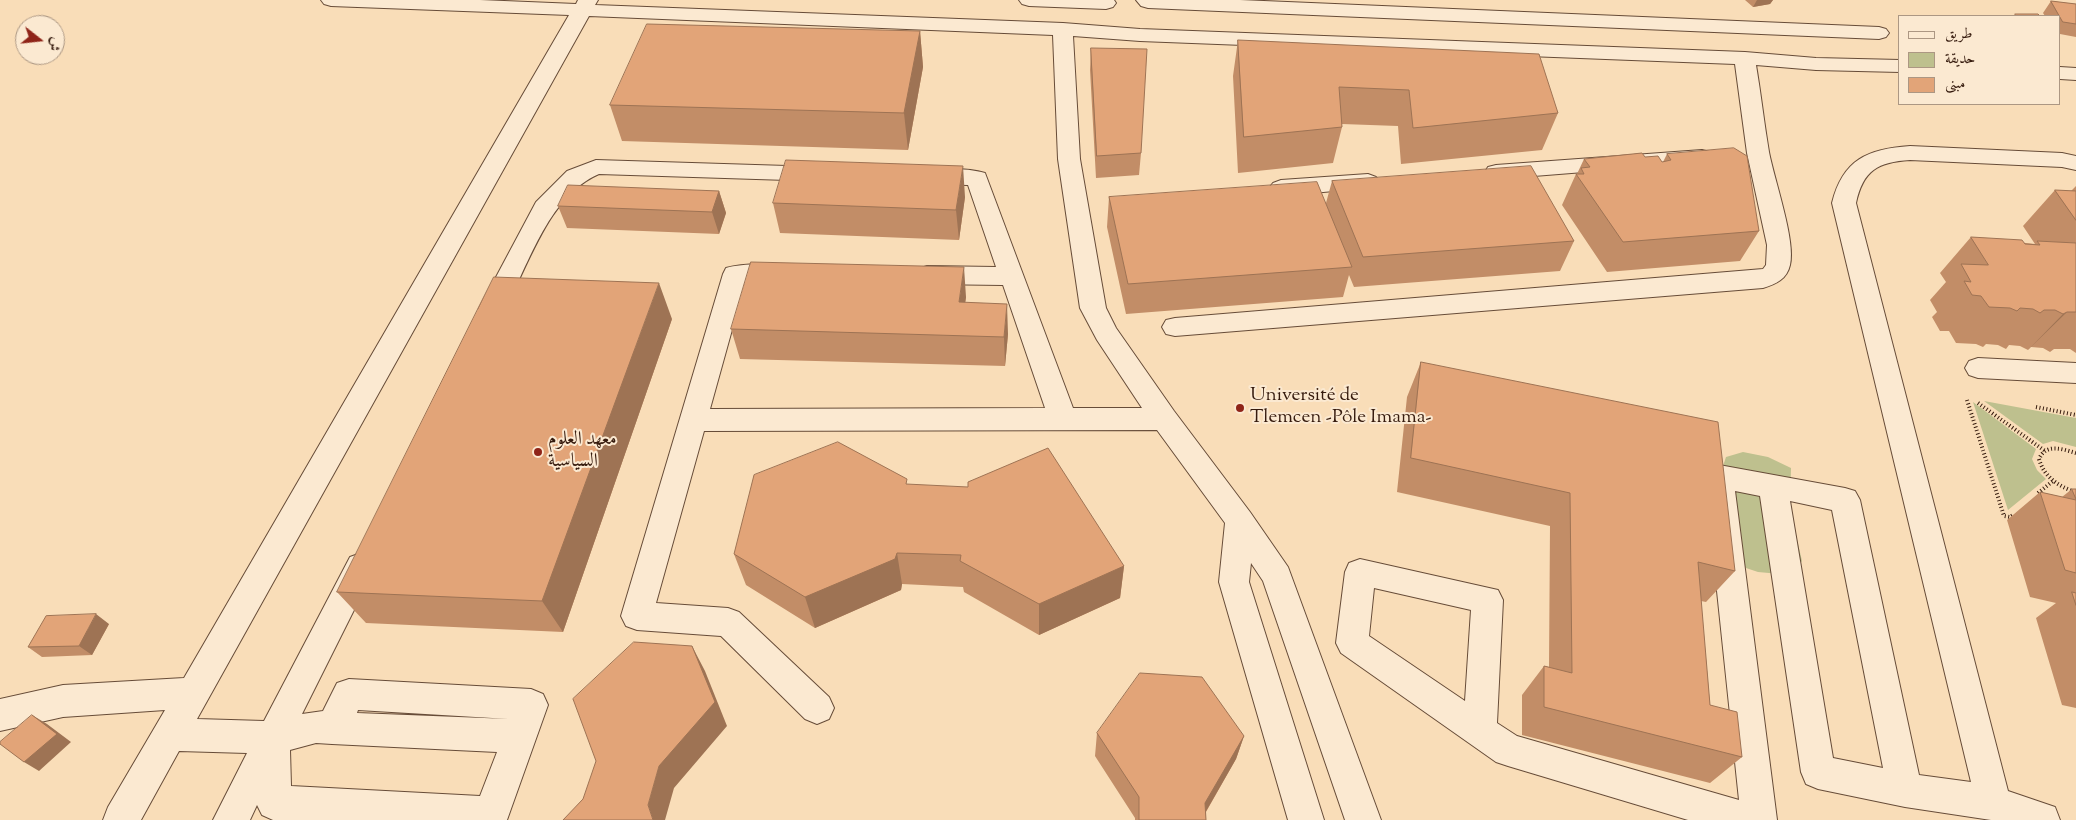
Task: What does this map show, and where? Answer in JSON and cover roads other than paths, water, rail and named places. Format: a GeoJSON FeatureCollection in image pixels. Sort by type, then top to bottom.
{"type":"FeatureCollection","features":[{"type":"Feature","properties":{"kind":"street"},"geometry":{"type":"LineString","coordinates":[[331,0],[786,9],[872,21],[1063,29],[1140,35],[1745,58],[1816,64],[1898,66]]}},
{"type":"Feature","properties":{"kind":"street"},"geometry":{"type":"LineString","coordinates":[[872,21],[880,0]]}},
{"type":"Feature","properties":{"kind":"street"},"geometry":{"type":"LineString","coordinates":[[1029,0],[1104,1],[1140,35]]}},
{"type":"Feature","properties":{"kind":"street"},"geometry":{"type":"LineString","coordinates":[[1146,0],[1879,33]]}},
{"type":"Feature","properties":{"kind":"street"},"geometry":{"type":"LineString","coordinates":[[121,820],[584,5]]}},
{"type":"Feature","properties":{"kind":"street"},"geometry":{"type":"LineString","coordinates":[[1063,29],[1069,159],[1093,308],[1106,333],[1164,419],[1240,521],[1277,576],[1363,820]]}},
{"type":"Feature","properties":{"kind":"street"},"geometry":{"type":"LineString","coordinates":[[1175,327],[1763,279],[1772,275],[1778,264],[1779,245],[1738,154],[1745,58]]}},
{"type":"Feature","properties":{"kind":"street"},"geometry":{"type":"LineString","coordinates":[[2061,72],[2076,74]]}},
{"type":"Feature","properties":{"kind":"street"},"geometry":{"type":"LineString","coordinates":[[1470,174],[1738,154]]}},
{"type":"Feature","properties":{"kind":"street"},"geometry":{"type":"LineString","coordinates":[[1994,804],[1844,203],[1847,188],[1854,175],[1863,166],[1875,159],[1890,154],[2062,160],[2076,163]]}},
{"type":"Feature","properties":{"kind":"street"},"geometry":{"type":"LineString","coordinates":[[481,332],[544,208],[575,176],[596,167],[722,180],[841,174]]}},
{"type":"Feature","properties":{"kind":"street"},"geometry":{"type":"LineString","coordinates":[[597,194],[608,168]]}},
{"type":"Feature","properties":{"kind":"street"},"geometry":{"type":"LineString","coordinates":[[899,176],[977,178],[1010,276],[1063,419]]}},
{"type":"Feature","properties":{"kind":"street"},"geometry":{"type":"LineString","coordinates":[[1262,190],[1391,180]]}},
{"type":"Feature","properties":{"kind":"street"},"geometry":{"type":"LineString","coordinates":[[804,274],[735,274],[637,616],[728,622],[817,708]]}},
{"type":"Feature","properties":{"kind":"street"},"geometry":{"type":"LineString","coordinates":[[902,275],[1010,276]]}},
{"type":"Feature","properties":{"kind":"street"},"geometry":{"type":"LineString","coordinates":[[1978,368],[2076,374]]}},
{"type":"Feature","properties":{"kind":"street"},"geometry":{"type":"LineString","coordinates":[[693,420],[1164,419]]}},
{"type":"Feature","properties":{"kind":"street"},"geometry":{"type":"LineString","coordinates":[[1759,820],[1719,477],[1845,500],[1904,790]]}},
{"type":"Feature","properties":{"kind":"street"},"geometry":{"type":"LineString","coordinates":[[1773,486],[1818,772],[1904,790],[1994,804],[2042,820]]}},
{"type":"Feature","properties":{"kind":"street"},"geometry":{"type":"LineString","coordinates":[[1240,521],[1234,582],[1306,820]]}},
{"type":"Feature","properties":{"kind":"street"},"geometry":{"type":"LineString","coordinates":[[231,820],[372,543]]}},
{"type":"Feature","properties":{"kind":"street"},"geometry":{"type":"LineString","coordinates":[[1480,731],[1487,600],[1360,572],[1352,643],[1480,731],[1508,750],[1747,820]]}},
{"type":"Feature","properties":{"kind":"street"},"geometry":{"type":"LineString","coordinates":[[0,715],[63,701],[193,693]]}},
{"type":"Feature","properties":{"kind":"street"},"geometry":{"type":"LineString","coordinates":[[170,734],[273,738],[316,727],[519,737],[490,817],[282,811],[274,803],[273,738]]}},
{"type":"Feature","properties":{"kind":"place","name":"Université de Tlemcen -Pôle Imama-"},"geometry":{"type":"Point","coordinates":[1240,408]}},
{"type":"Feature","properties":{"kind":"place","name":"معهد العلوم السياسية"},"geometry":{"type":"Point","coordinates":[538,452]}}]}
